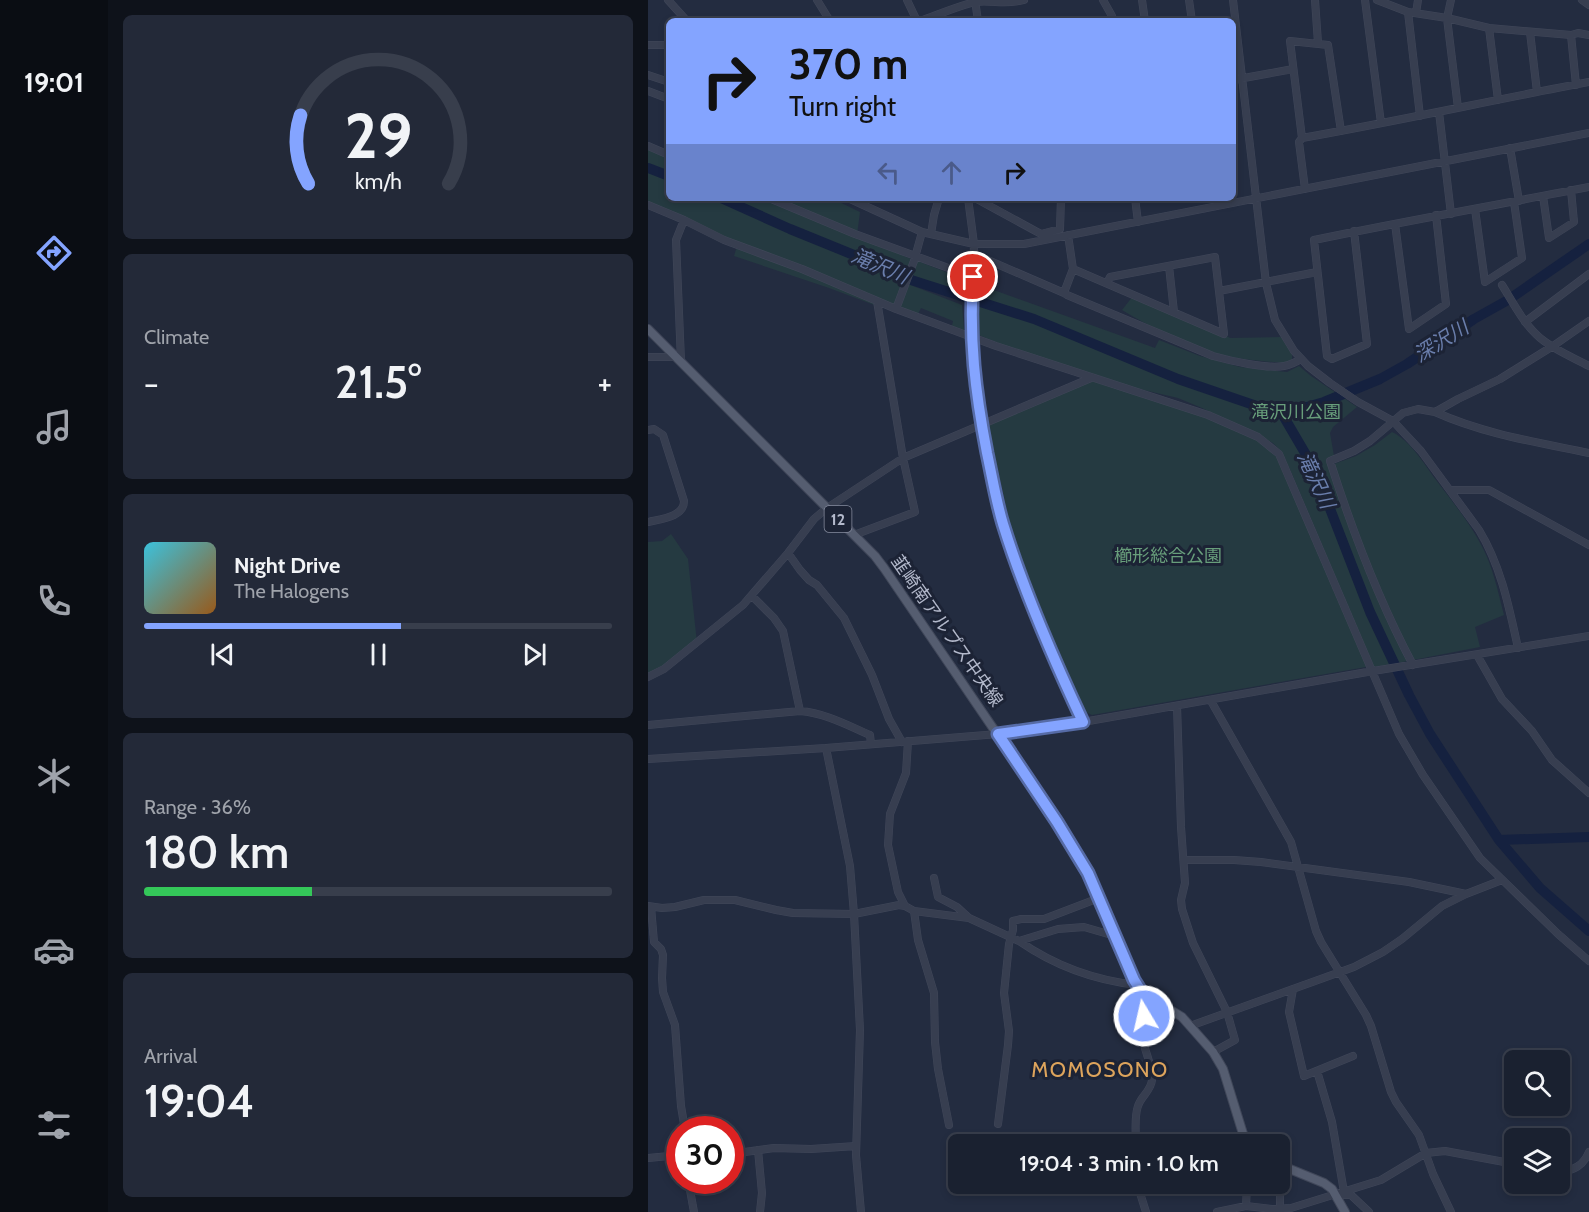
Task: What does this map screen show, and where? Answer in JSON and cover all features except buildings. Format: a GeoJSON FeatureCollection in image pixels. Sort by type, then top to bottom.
{"type":"FeatureCollection","features":[{"type":"Feature","properties":{"kind":"main road","name":"韮崎南アルプス中央線"},"geometry":{"type":"LineString","coordinates":[[648,328],[875,556],[884,568],[998,734],[1088,873],[1137,985],[1146,995],[1176,1013],[1213,1052],[1223,1069],[1243,1134]]}},
{"type":"Feature","properties":{"kind":"main road"},"geometry":{"type":"LineString","coordinates":[[1290,1169],[1324,1183],[1340,1193],[1345,1212]]}},
{"type":"Feature","properties":{"kind":"street"},"geometry":{"type":"LineString","coordinates":[[668,0],[684,18]]}},
{"type":"Feature","properties":{"kind":"street"},"geometry":{"type":"LineString","coordinates":[[817,0],[828,18]]}},
{"type":"Feature","properties":{"kind":"street"},"geometry":{"type":"LineString","coordinates":[[908,0],[917,18]]}},
{"type":"Feature","properties":{"kind":"street"},"geometry":{"type":"LineString","coordinates":[[928,18],[976,1],[1012,3],[1024,0]]}},
{"type":"Feature","properties":{"kind":"street"},"geometry":{"type":"LineString","coordinates":[[1103,0],[1112,18]]}},
{"type":"Feature","properties":{"kind":"street"},"geometry":{"type":"LineString","coordinates":[[1142,0],[1145,18]]}},
{"type":"Feature","properties":{"kind":"street"},"geometry":{"type":"LineString","coordinates":[[1189,0],[1192,18]]}},
{"type":"Feature","properties":{"kind":"street"},"geometry":{"type":"LineString","coordinates":[[1233,0],[1235,18]]}},
{"type":"Feature","properties":{"kind":"street"},"geometry":{"type":"LineString","coordinates":[[1315,0],[1318,43]]}},
{"type":"Feature","properties":{"kind":"street"},"geometry":{"type":"LineString","coordinates":[[1365,0],[1381,123]]}},
{"type":"Feature","properties":{"kind":"street"},"geometry":{"type":"LineString","coordinates":[[1377,0],[1388,2],[1408,12],[1489,28],[1589,35]]}},
{"type":"Feature","properties":{"kind":"street"},"geometry":{"type":"LineString","coordinates":[[1416,13],[1418,0]]}},
{"type":"Feature","properties":{"kind":"street"},"geometry":{"type":"LineString","coordinates":[[1450,0],[1447,18],[1458,108]]}},
{"type":"Feature","properties":{"kind":"street"},"geometry":{"type":"LineString","coordinates":[[1582,0],[1589,5]]}},
{"type":"Feature","properties":{"kind":"street"},"geometry":{"type":"LineString","coordinates":[[976,1],[978,18]]}},
{"type":"Feature","properties":{"kind":"street"},"geometry":{"type":"LineString","coordinates":[[1408,12],[1420,116]]}},
{"type":"Feature","properties":{"kind":"street"},"geometry":{"type":"LineString","coordinates":[[1236,23],[1266,283],[1275,320],[1294,351],[1308,366],[1330,383],[1393,421],[1421,451],[1450,490],[1479,530],[1494,558],[1518,648]]}},
{"type":"Feature","properties":{"kind":"street"},"geometry":{"type":"LineString","coordinates":[[1489,28],[1498,100]]}},
{"type":"Feature","properties":{"kind":"street"},"geometry":{"type":"LineString","coordinates":[[1530,32],[1537,92]]}},
{"type":"Feature","properties":{"kind":"street"},"geometry":{"type":"LineString","coordinates":[[1571,35],[1576,84]]}},
{"type":"Feature","properties":{"kind":"street"},"geometry":{"type":"LineString","coordinates":[[1305,189],[1299,142],[1302,138],[1290,41],[1328,45],[1341,131]]}},
{"type":"Feature","properties":{"kind":"street"},"geometry":{"type":"LineString","coordinates":[[648,45],[666,45]]}},
{"type":"Feature","properties":{"kind":"street"},"geometry":{"type":"LineString","coordinates":[[1236,79],[1293,69]]}},
{"type":"Feature","properties":{"kind":"street"},"geometry":{"type":"LineString","coordinates":[[648,75],[666,81]]}},
{"type":"Feature","properties":{"kind":"street"},"geometry":{"type":"LineString","coordinates":[[1302,138],[1589,82]]}},
{"type":"Feature","properties":{"kind":"street"},"geometry":{"type":"LineString","coordinates":[[648,92],[666,98]]}},
{"type":"Feature","properties":{"kind":"street"},"geometry":{"type":"LineString","coordinates":[[1439,112],[1451,214]]}},
{"type":"Feature","properties":{"kind":"street"},"geometry":{"type":"LineString","coordinates":[[855,201],[922,232],[974,244],[1023,244],[1589,133]]}},
{"type":"Feature","properties":{"kind":"street"},"geometry":{"type":"LineString","coordinates":[[648,146],[666,154]]}},
{"type":"Feature","properties":{"kind":"street"},"geometry":{"type":"LineString","coordinates":[[1475,209],[1485,282],[1522,258],[1510,148]]}},
{"type":"Feature","properties":{"kind":"street"},"geometry":{"type":"LineString","coordinates":[[1354,231],[1367,344],[1332,359],[1327,356],[1314,240],[1354,231],[1436,215],[1589,187]]}},
{"type":"Feature","properties":{"kind":"street"},"geometry":{"type":"LineString","coordinates":[[1543,196],[1549,238],[1574,222],[1571,190]]}},
{"type":"Feature","properties":{"kind":"street"},"geometry":{"type":"LineString","coordinates":[[777,201],[914,258],[972,279]]}},
{"type":"Feature","properties":{"kind":"street"},"geometry":{"type":"LineString","coordinates":[[931,234],[938,201]]}},
{"type":"Feature","properties":{"kind":"street"},"geometry":{"type":"LineString","coordinates":[[974,201],[971,334],[976,389],[1002,523],[1022,581],[1083,722]]}},
{"type":"Feature","properties":{"kind":"street"},"geometry":{"type":"LineString","coordinates":[[978,201],[1041,234],[1060,229],[1061,201]]}},
{"type":"Feature","properties":{"kind":"street"},"geometry":{"type":"LineString","coordinates":[[1135,201],[1138,222]]}},
{"type":"Feature","properties":{"kind":"street"},"geometry":{"type":"LineString","coordinates":[[648,205],[724,240],[802,269],[877,301],[898,305],[1017,354],[1180,405],[1258,437],[1279,454],[1375,671],[1399,734],[1423,775],[1480,858],[1589,961]]}},
{"type":"Feature","properties":{"kind":"street"},"geometry":{"type":"LineString","coordinates":[[1395,224],[1409,329],[1446,303],[1436,215]]}},
{"type":"Feature","properties":{"kind":"street"},"geometry":{"type":"LineString","coordinates":[[648,357],[680,359],[676,240],[684,220]]}},
{"type":"Feature","properties":{"kind":"street"},"geometry":{"type":"LineString","coordinates":[[898,305],[922,232]]}},
{"type":"Feature","properties":{"kind":"street"},"geometry":{"type":"LineString","coordinates":[[1064,293],[1073,269],[1068,235]]}},
{"type":"Feature","properties":{"kind":"street"},"geometry":{"type":"LineString","coordinates":[[974,254],[1213,356],[1232,361],[1280,366],[1293,364],[1301,358]]}},
{"type":"Feature","properties":{"kind":"street"},"geometry":{"type":"LineString","coordinates":[[1073,269],[1224,334],[1215,257],[1110,277],[1107,283]]}},
{"type":"Feature","properties":{"kind":"street"},"geometry":{"type":"LineString","coordinates":[[1169,266],[1174,312]]}},
{"type":"Feature","properties":{"kind":"street"},"geometry":{"type":"LineString","coordinates":[[1219,291],[1317,272]]}},
{"type":"Feature","properties":{"kind":"street"},"geometry":{"type":"LineString","coordinates":[[1525,322],[1589,274]]}},
{"type":"Feature","properties":{"kind":"street"},"geometry":{"type":"LineString","coordinates":[[1502,285],[1525,322],[1545,342],[1589,366]]}},
{"type":"Feature","properties":{"kind":"street"},"geometry":{"type":"LineString","coordinates":[[854,535],[915,512],[903,458],[877,301]]}},
{"type":"Feature","properties":{"kind":"street"},"geometry":{"type":"LineString","coordinates":[[1435,412],[1500,379],[1589,321]]}},
{"type":"Feature","properties":{"kind":"street"},"geometry":{"type":"LineString","coordinates":[[648,677],[664,669],[743,605],[814,519],[827,508],[903,458],[1091,378]]}},
{"type":"Feature","properties":{"kind":"street"},"geometry":{"type":"LineString","coordinates":[[1412,665],[1377,587],[1330,461],[1370,441],[1409,410],[1435,412],[1491,433],[1589,453]]}},
{"type":"Feature","properties":{"kind":"street"},"geometry":{"type":"LineString","coordinates":[[648,430],[654,429],[663,435],[684,501],[682,510],[677,514],[648,522]]}},
{"type":"Feature","properties":{"kind":"street"},"geometry":{"type":"LineString","coordinates":[[1450,490],[1489,490],[1589,545]]}},
{"type":"Feature","properties":{"kind":"street"},"geometry":{"type":"LineString","coordinates":[[788,553],[800,570],[809,580],[818,585],[844,618],[872,675],[889,719],[905,742],[906,773],[890,814],[888,845],[898,892],[905,906]]}},
{"type":"Feature","properties":{"kind":"street"},"geometry":{"type":"LineString","coordinates":[[752,596],[774,618],[783,631],[800,711]]}},
{"type":"Feature","properties":{"kind":"street"},"geometry":{"type":"LineString","coordinates":[[648,759],[998,734],[1210,701],[1589,636]]}},
{"type":"Feature","properties":{"kind":"street"},"geometry":{"type":"LineString","coordinates":[[1477,655],[1502,699],[1532,731],[1552,760],[1589,793]]}},
{"type":"Feature","properties":{"kind":"street"},"geometry":{"type":"LineString","coordinates":[[1210,701],[1291,842],[1316,931],[1371,1026],[1396,1102],[1419,1135],[1433,1174],[1451,1212]]}},
{"type":"Feature","properties":{"kind":"street"},"geometry":{"type":"LineString","coordinates":[[1177,706],[1185,883],[1181,900],[1184,920],[1227,1012],[1235,1040],[1213,1052]]}},
{"type":"Feature","properties":{"kind":"street"},"geometry":{"type":"LineString","coordinates":[[648,725],[800,711],[812,712],[830,717],[870,735],[871,744]]}},
{"type":"Feature","properties":{"kind":"street"},"geometry":{"type":"LineString","coordinates":[[826,748],[850,866],[854,914],[860,1030],[856,1146],[861,1212]]}},
{"type":"Feature","properties":{"kind":"street"},"geometry":{"type":"LineString","coordinates":[[1184,860],[1234,860],[1298,867],[1409,882],[1466,894]]}},
{"type":"Feature","properties":{"kind":"street"},"geometry":{"type":"LineString","coordinates":[[934,878],[938,897],[957,907],[969,918]]}},
{"type":"Feature","properties":{"kind":"street"},"geometry":{"type":"LineString","coordinates":[[1190,1026],[1340,972],[1402,939],[1442,906],[1502,880]]}},
{"type":"Feature","properties":{"kind":"street"},"geometry":{"type":"LineString","coordinates":[[998,1124],[1008,1045],[1009,1031],[1004,993],[1015,939],[1013,921],[1044,919],[1099,898]]}},
{"type":"Feature","properties":{"kind":"street"},"geometry":{"type":"LineString","coordinates":[[683,1116],[675,1026],[663,992],[663,955],[654,942],[650,906],[662,908],[704,900],[735,900],[793,913],[854,914],[899,905],[914,911],[969,918],[1015,939],[1072,970],[1116,983],[1137,985]]}},
{"type":"Feature","properties":{"kind":"street"},"geometry":{"type":"LineString","coordinates":[[914,911],[918,940],[934,993],[938,1069],[949,1125]]}},
{"type":"Feature","properties":{"kind":"street"},"geometry":{"type":"LineString","coordinates":[[1057,914],[1059,929]]}},
{"type":"Feature","properties":{"kind":"street"},"geometry":{"type":"LineString","coordinates":[[1015,939],[1059,929],[1084,927],[1115,936]]}},
{"type":"Feature","properties":{"kind":"street"},"geometry":{"type":"LineString","coordinates":[[1293,988],[1289,1012],[1304,1076],[1353,1056]]}},
{"type":"Feature","properties":{"kind":"street"},"geometry":{"type":"LineString","coordinates":[[1137,1134],[1138,1106],[1152,1082],[1152,1071],[1143,1044],[1146,995]]}},
{"type":"Feature","properties":{"kind":"street"},"geometry":{"type":"LineString","coordinates":[[1317,1071],[1332,1122],[1340,1193]]}},
{"type":"Feature","properties":{"kind":"street"},"geometry":{"type":"LineString","coordinates":[[744,1152],[774,1148],[811,1149],[856,1146]]}},
{"type":"Feature","properties":{"kind":"street"},"geometry":{"type":"LineString","coordinates":[[758,1150],[762,1193],[760,1212]]}},
{"type":"Feature","properties":{"kind":"street"},"geometry":{"type":"LineString","coordinates":[[1217,1212],[1246,1206],[1280,1210],[1291,1208],[1381,1180],[1426,1153],[1445,1151],[1504,1162]]}},
{"type":"Feature","properties":{"kind":"street"},"geometry":{"type":"LineString","coordinates":[[1570,1170],[1585,1164],[1589,1152]]}},
{"type":"Feature","properties":{"kind":"street"},"geometry":{"type":"LineString","coordinates":[[648,1158],[666,1156]]}},
{"type":"Feature","properties":{"kind":"street"},"geometry":{"type":"LineString","coordinates":[[1340,1193],[1351,1195],[1369,1212]]}},
{"type":"Feature","properties":{"kind":"street"},"geometry":{"type":"LineString","coordinates":[[691,1194],[694,1212]]}},
{"type":"Feature","properties":{"kind":"street"},"geometry":{"type":"LineString","coordinates":[[1140,1194],[1146,1212]]}},
{"type":"Feature","properties":{"kind":"street"},"geometry":{"type":"LineString","coordinates":[[1246,1206],[1247,1194]]}},
{"type":"Feature","properties":{"kind":"street"},"geometry":{"type":"LineString","coordinates":[[1280,1194],[1280,1210]]}},
{"type":"Feature","properties":{"kind":"green space"},"geometry":{"type":"Polygon","coordinates":[[[648,148],[666,156],[666,173],[648,166],[648,148]]]}},
{"type":"Feature","properties":{"kind":"green space"},"geometry":{"type":"Polygon","coordinates":[[[648,168],[666,175],[666,201],[728,201],[895,273],[906,284],[896,309],[648,205],[648,168]]]}},
{"type":"Feature","properties":{"kind":"green space"},"geometry":{"type":"Polygon","coordinates":[[[732,201],[837,201],[860,212],[857,235],[903,251],[904,256],[911,259],[906,274],[732,201]]]}},
{"type":"Feature","properties":{"kind":"green space"},"geometry":{"type":"Polygon","coordinates":[[[737,246],[876,302],[877,306],[734,256],[737,246]]]}},
{"type":"Feature","properties":{"kind":"green space"},"geometry":{"type":"Polygon","coordinates":[[[915,260],[964,279],[963,295],[911,275],[915,260]]]}},
{"type":"Feature","properties":{"kind":"green space"},"geometry":{"type":"Polygon","coordinates":[[[908,284],[962,305],[964,330],[952,326],[953,321],[921,308],[918,314],[900,307],[908,284]]]}},
{"type":"Feature","properties":{"kind":"green space","name":"滝沢川公園"},"geometry":{"type":"Polygon","coordinates":[[[977,284],[1155,348],[1159,340],[1200,356],[1240,367],[1287,372],[1299,366],[1357,407],[1333,427],[1330,433],[1334,456],[1326,459],[1353,536],[1408,661],[1374,667],[1291,472],[1281,451],[1273,443],[1178,398],[1135,388],[1018,351],[976,334],[977,284]]]}},
{"type":"Feature","properties":{"kind":"green space"},"geometry":{"type":"Polygon","coordinates":[[[1133,296],[1230,338],[1281,337],[1292,354],[1292,359],[1288,363],[1283,363],[1243,359],[1194,346],[1122,310],[1133,296]]]}},
{"type":"Feature","properties":{"kind":"green space","name":"櫛形総合公園"},"geometry":{"type":"Polygon","coordinates":[[[1093,380],[1217,421],[1263,442],[1276,455],[1368,665],[1366,667],[1092,715],[1084,711],[1036,601],[1010,524],[988,426],[989,423],[1093,380]]]}},
{"type":"Feature","properties":{"kind":"green space"},"geometry":{"type":"Polygon","coordinates":[[[1392,432],[1405,441],[1422,460],[1470,527],[1487,557],[1504,615],[1475,627],[1480,647],[1413,660],[1358,534],[1334,464],[1356,456],[1392,432]]]}},
{"type":"Feature","properties":{"kind":"green space"},"geometry":{"type":"Polygon","coordinates":[[[671,534],[688,559],[697,643],[648,677],[648,542],[662,541],[671,534]]]}},
{"type":"Feature","properties":{"kind":"waterway","name":"滝沢川"},"geometry":{"type":"LineString","coordinates":[[648,168],[666,175]]}},
{"type":"Feature","properties":{"kind":"waterway","name":"滝沢川"},"geometry":{"type":"LineString","coordinates":[[728,201],[908,279],[1034,319],[1178,379],[1274,412],[1300,409],[1324,402],[1380,379],[1508,300],[1589,244]]}},
{"type":"Feature","properties":{"kind":"waterway","name":"滝沢川"},"geometry":{"type":"LineString","coordinates":[[1281,412],[1315,470],[1370,612],[1430,734],[1499,840],[1540,888],[1589,931]]}},
{"type":"Feature","properties":{"kind":"waterway"},"geometry":{"type":"LineString","coordinates":[[1499,840],[1589,837]]}},
{"type":"Feature","properties":{"kind":"district","name":"MOMOSONO"},"geometry":{"type":"Point","coordinates":[1100,1069]}},
{"type":"Feature","properties":{"kind":"route"},"geometry":{"type":"LineString","coordinates":[[973,277],[971,332],[973,367],[979,410],[1002,523],[1022,581],[1083,722],[998,734],[1088,873],[1134,980],[1146,995],[1144,1016]]}},
{"type":"Feature","properties":{"kind":"water label","name":"深沢川"},"geometry":{"type":"Point","coordinates":[1441,341]}}]}
